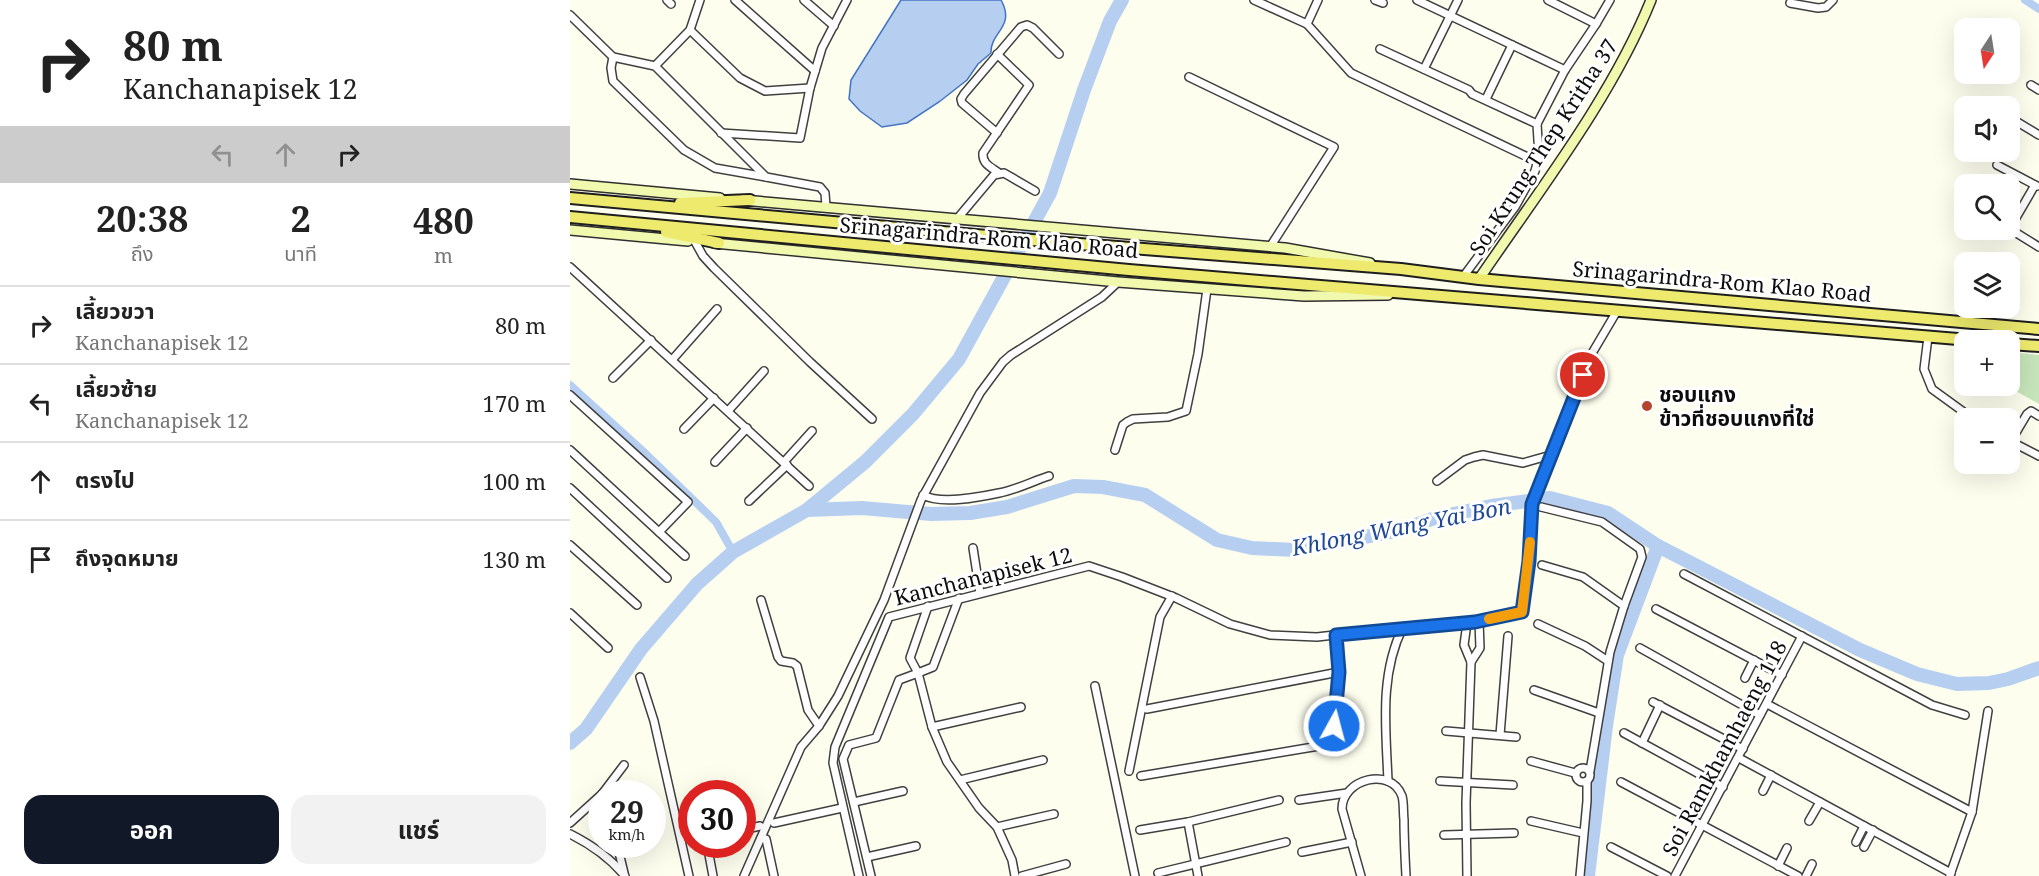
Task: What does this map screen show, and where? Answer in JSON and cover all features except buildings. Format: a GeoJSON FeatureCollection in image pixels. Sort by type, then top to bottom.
{"type":"FeatureCollection","features":[{"type":"Feature","properties":{"kind":"main road","name":"Soi Krung Thep Kritha 37"},"geometry":{"type":"LineString","coordinates":[[1479,279],[1588,118],[1638,31],[1651,0]]}},
{"type":"Feature","properties":{"kind":"main road","name":"Srinagarindra-Rom Klao Road"},"geometry":{"type":"LineString","coordinates":[[570,184],[1270,247],[1325,254],[1401,269]]}},
{"type":"Feature","properties":{"kind":"main road","name":"Srinagarindra-Rom Klao Road"},"geometry":{"type":"LineString","coordinates":[[570,198],[1054,242],[1401,269],[1479,279],[2039,329]]}},
{"type":"Feature","properties":{"kind":"main road"},"geometry":{"type":"LineString","coordinates":[[632,204],[750,200]]}},
{"type":"Feature","properties":{"kind":"main road","name":"Srinagarindra-Rom Klao Road"},"geometry":{"type":"LineString","coordinates":[[570,217],[1405,294],[1954,339]]}},
{"type":"Feature","properties":{"kind":"main road"},"geometry":{"type":"LineString","coordinates":[[621,222],[694,240]]}},
{"type":"Feature","properties":{"kind":"main road"},"geometry":{"type":"LineString","coordinates":[[570,231],[719,243]]}},
{"type":"Feature","properties":{"kind":"main road","name":"Srinagarindra-Rom Klao Road"},"geometry":{"type":"LineString","coordinates":[[719,243],[1207,289],[1336,297],[1405,294]]}},
{"type":"Feature","properties":{"kind":"main road"},"geometry":{"type":"LineString","coordinates":[[2020,345],[2039,346]]}},
{"type":"Feature","properties":{"kind":"street"},"geometry":{"type":"LineString","coordinates":[[655,66],[690,30],[700,0]]}},
{"type":"Feature","properties":{"kind":"street"},"geometry":{"type":"LineString","coordinates":[[735,0],[815,71]]}},
{"type":"Feature","properties":{"kind":"street"},"geometry":{"type":"LineString","coordinates":[[804,0],[834,26]]}},
{"type":"Feature","properties":{"kind":"street"},"geometry":{"type":"LineString","coordinates":[[721,133],[800,138],[810,88],[822,48],[847,0]]}},
{"type":"Feature","properties":{"kind":"street"},"geometry":{"type":"LineString","coordinates":[[1254,0],[1269,3],[1307,24],[1352,73],[1538,162]]}},
{"type":"Feature","properties":{"kind":"street"},"geometry":{"type":"LineString","coordinates":[[1307,24],[1318,0]]}},
{"type":"Feature","properties":{"kind":"street"},"geometry":{"type":"LineString","coordinates":[[1417,0],[1565,70]]}},
{"type":"Feature","properties":{"kind":"street"},"geometry":{"type":"LineString","coordinates":[[1424,69],[1458,0]]}},
{"type":"Feature","properties":{"kind":"street"},"geometry":{"type":"LineString","coordinates":[[1548,0],[1596,24]]}},
{"type":"Feature","properties":{"kind":"street"},"geometry":{"type":"LineString","coordinates":[[1463,277],[1515,207],[1535,171],[1538,162],[1537,124],[1565,70],[1610,0]]}},
{"type":"Feature","properties":{"kind":"street"},"geometry":{"type":"LineString","coordinates":[[1790,3],[1818,8],[1826,7],[1833,0]]}},
{"type":"Feature","properties":{"kind":"street"},"geometry":{"type":"LineString","coordinates":[[570,15],[613,57],[655,66],[766,177]]}},
{"type":"Feature","properties":{"kind":"street"},"geometry":{"type":"LineString","coordinates":[[997,133],[962,103],[961,99],[1021,27],[1027,25],[1033,28],[1059,54]]}},
{"type":"Feature","properties":{"kind":"street"},"geometry":{"type":"LineString","coordinates":[[690,30],[740,78],[765,90],[810,88]]}},
{"type":"Feature","properties":{"kind":"street"},"geometry":{"type":"LineString","coordinates":[[1486,99],[1512,45]]}},
{"type":"Feature","properties":{"kind":"street"},"geometry":{"type":"LineString","coordinates":[[1380,48],[1537,124]]}},
{"type":"Feature","properties":{"kind":"street"},"geometry":{"type":"LineString","coordinates":[[998,54],[1029,85],[983,153],[982,159],[984,163],[999,173],[1004,173],[1035,191]]}},
{"type":"Feature","properties":{"kind":"street"},"geometry":{"type":"LineString","coordinates":[[613,57],[611,68],[613,81],[684,150],[715,168],[820,187],[825,193],[826,207]]}},
{"type":"Feature","properties":{"kind":"street"},"geometry":{"type":"LineString","coordinates":[[1189,77],[1334,147],[1270,247]]}},
{"type":"Feature","properties":{"kind":"street"},"geometry":{"type":"LineString","coordinates":[[2031,85],[2039,90]]}},
{"type":"Feature","properties":{"kind":"street"},"geometry":{"type":"LineString","coordinates":[[2020,124],[2039,135]]}},
{"type":"Feature","properties":{"kind":"street"},"geometry":{"type":"LineString","coordinates":[[1997,165],[2037,186],[2020,213]]}},
{"type":"Feature","properties":{"kind":"street"},"geometry":{"type":"LineString","coordinates":[[957,219],[994,175],[999,173]]}},
{"type":"Feature","properties":{"kind":"street"},"geometry":{"type":"LineString","coordinates":[[2020,235],[2039,247]]}},
{"type":"Feature","properties":{"kind":"street"},"geometry":{"type":"LineString","coordinates":[[694,240],[714,268],[872,419]]}},
{"type":"Feature","properties":{"kind":"street"},"geometry":{"type":"LineString","coordinates":[[570,267],[809,486]]}},
{"type":"Feature","properties":{"kind":"street"},"geometry":{"type":"LineString","coordinates":[[744,876],[801,747],[819,726],[838,696],[884,600],[922,498],[980,393],[1003,363],[1102,297],[1118,282]]}},
{"type":"Feature","properties":{"kind":"street"},"geometry":{"type":"LineString","coordinates":[[1115,450],[1123,425],[1127,422],[1133,419],[1168,417],[1186,411],[1198,354],[1207,289]]}},
{"type":"Feature","properties":{"kind":"street"},"geometry":{"type":"LineString","coordinates":[[672,360],[717,309]]}},
{"type":"Feature","properties":{"kind":"street"},"geometry":{"type":"LineString","coordinates":[[1437,481],[1465,460],[1474,457],[1483,455],[1523,463],[1551,455],[1591,355],[1617,311]]}},
{"type":"Feature","properties":{"kind":"street"},"geometry":{"type":"LineString","coordinates":[[1928,337],[1924,369],[1932,389],[1958,408]]}},
{"type":"Feature","properties":{"kind":"street"},"geometry":{"type":"LineString","coordinates":[[613,378],[651,340]]}},
{"type":"Feature","properties":{"kind":"street"},"geometry":{"type":"LineString","coordinates":[[728,411],[764,371]]}},
{"type":"Feature","properties":{"kind":"street"},"geometry":{"type":"LineString","coordinates":[[570,395],[688,502],[659,532]]}},
{"type":"Feature","properties":{"kind":"street"},"geometry":{"type":"LineString","coordinates":[[684,429],[714,398]]}},
{"type":"Feature","properties":{"kind":"street"},"geometry":{"type":"LineString","coordinates":[[2020,425],[2026,414],[2031,411],[2039,416]]}},
{"type":"Feature","properties":{"kind":"street"},"geometry":{"type":"LineString","coordinates":[[715,462],[747,428]]}},
{"type":"Feature","properties":{"kind":"street"},"geometry":{"type":"LineString","coordinates":[[749,501],[785,464],[812,431]]}},
{"type":"Feature","properties":{"kind":"street"},"geometry":{"type":"LineString","coordinates":[[2020,446],[2039,456]]}},
{"type":"Feature","properties":{"kind":"street"},"geometry":{"type":"LineString","coordinates":[[570,450],[685,556]]}},
{"type":"Feature","properties":{"kind":"street","name":"Kanchanapisek 12"},"geometry":{"type":"LineString","coordinates":[[859,876],[833,763],[835,747],[889,617],[1089,566],[1172,596],[1230,624],[1270,635],[1317,637],[1403,627],[1467,623],[1522,612],[1529,561],[1532,504],[1551,455]]}},
{"type":"Feature","properties":{"kind":"street"},"geometry":{"type":"LineString","coordinates":[[922,498],[948,500],[1000,493],[1049,476]]}},
{"type":"Feature","properties":{"kind":"street"},"geometry":{"type":"LineString","coordinates":[[570,488],[667,578]]}},
{"type":"Feature","properties":{"kind":"street"},"geometry":{"type":"LineString","coordinates":[[1540,507],[1602,522],[1640,549],[1642,560],[1624,606],[1608,661],[1591,775],[1587,781],[1580,876]]}},
{"type":"Feature","properties":{"kind":"street"},"geometry":{"type":"LineString","coordinates":[[570,545],[637,605]]}},
{"type":"Feature","properties":{"kind":"street"},"geometry":{"type":"LineString","coordinates":[[973,548],[980,593]]}},
{"type":"Feature","properties":{"kind":"street"},"geometry":{"type":"LineString","coordinates":[[1542,564],[1583,577],[1624,606]]}},
{"type":"Feature","properties":{"kind":"street"},"geometry":{"type":"LineString","coordinates":[[1684,574],[1932,705],[1965,716]]}},
{"type":"Feature","properties":{"kind":"street"},"geometry":{"type":"LineString","coordinates":[[1129,771],[1160,617],[1172,596]]}},
{"type":"Feature","properties":{"kind":"street"},"geometry":{"type":"LineString","coordinates":[[871,876],[843,759],[849,745],[876,738],[899,680],[933,667],[959,598]]}},
{"type":"Feature","properties":{"kind":"street"},"geometry":{"type":"LineString","coordinates":[[761,600],[778,657],[781,661],[797,666],[807,710],[819,726]]}},
{"type":"Feature","properties":{"kind":"street"},"geometry":{"type":"LineString","coordinates":[[928,606],[910,658],[918,673],[932,727],[947,762],[979,808],[997,827],[1012,860],[1016,876]]}},
{"type":"Feature","properties":{"kind":"street"},"geometry":{"type":"LineString","coordinates":[[1656,609],[1782,675]]}},
{"type":"Feature","properties":{"kind":"street"},"geometry":{"type":"LineString","coordinates":[[570,613],[608,648]]}},
{"type":"Feature","properties":{"kind":"street"},"geometry":{"type":"LineString","coordinates":[[1471,662],[1480,648],[1479,621]]}},
{"type":"Feature","properties":{"kind":"street"},"geometry":{"type":"LineString","coordinates":[[1467,623],[1464,645],[1471,662],[1467,876]]}},
{"type":"Feature","properties":{"kind":"street"},"geometry":{"type":"LineString","coordinates":[[1538,624],[1585,646],[1608,661]]}},
{"type":"Feature","properties":{"kind":"street"},"geometry":{"type":"LineString","coordinates":[[1388,781],[1386,694],[1393,647],[1403,627]]}},
{"type":"Feature","properties":{"kind":"street"},"geometry":{"type":"LineString","coordinates":[[1141,776],[1331,744],[1339,672],[1336,635]]}},
{"type":"Feature","properties":{"kind":"street"},"geometry":{"type":"LineString","coordinates":[[1500,735],[1508,636]]}},
{"type":"Feature","properties":{"kind":"street","name":"Soi Ramkhamhaeng 118"},"geometry":{"type":"LineString","coordinates":[[1676,876],[1802,636]]}},
{"type":"Feature","properties":{"kind":"street"},"geometry":{"type":"LineString","coordinates":[[1640,648],[1760,715]]}},
{"type":"Feature","properties":{"kind":"street"},"geometry":{"type":"LineString","coordinates":[[1745,678],[1754,660]]}},
{"type":"Feature","properties":{"kind":"street"},"geometry":{"type":"LineString","coordinates":[[1147,709],[1339,672]]}},
{"type":"Feature","properties":{"kind":"street"},"geometry":{"type":"LineString","coordinates":[[640,677],[654,721],[689,876]]}},
{"type":"Feature","properties":{"kind":"street"},"geometry":{"type":"LineString","coordinates":[[1095,686],[1136,876]]}},
{"type":"Feature","properties":{"kind":"street"},"geometry":{"type":"LineString","coordinates":[[1534,690],[1599,713]]}},
{"type":"Feature","properties":{"kind":"street"},"geometry":{"type":"LineString","coordinates":[[1642,743],[1656,704],[1743,749]]}},
{"type":"Feature","properties":{"kind":"street"},"geometry":{"type":"LineString","coordinates":[[1767,704],[1972,812]]}},
{"type":"Feature","properties":{"kind":"street"},"geometry":{"type":"LineString","coordinates":[[932,727],[1021,707]]}},
{"type":"Feature","properties":{"kind":"street"},"geometry":{"type":"LineString","coordinates":[[1739,758],[1950,874],[1972,812],[1988,711]]}},
{"type":"Feature","properties":{"kind":"street"},"geometry":{"type":"LineString","coordinates":[[1446,730],[1516,737]]}},
{"type":"Feature","properties":{"kind":"street"},"geometry":{"type":"LineString","coordinates":[[1624,733],[1723,787]]}},
{"type":"Feature","properties":{"kind":"street"},"geometry":{"type":"LineString","coordinates":[[960,780],[1043,760]]}},
{"type":"Feature","properties":{"kind":"street"},"geometry":{"type":"LineString","coordinates":[[1531,761],[1575,773]]}},
{"type":"Feature","properties":{"kind":"street"},"geometry":{"type":"LineString","coordinates":[[613,780],[624,765]]}},
{"type":"Feature","properties":{"kind":"street"},"geometry":{"type":"LineString","coordinates":[[1575,773],[1579,768],[1585,767],[1590,771]]}},
{"type":"Feature","properties":{"kind":"street"},"geometry":{"type":"LineString","coordinates":[[1575,773],[1576,778],[1581,782],[1587,781]]}},
{"type":"Feature","properties":{"kind":"street"},"geometry":{"type":"LineString","coordinates":[[1763,791],[1771,775]]}},
{"type":"Feature","properties":{"kind":"street"},"geometry":{"type":"LineString","coordinates":[[1361,876],[1342,809],[1342,801],[1347,793],[1362,781],[1375,779],[1388,781],[1395,785],[1403,798],[1406,876]]}},
{"type":"Feature","properties":{"kind":"street"},"geometry":{"type":"LineString","coordinates":[[1440,781],[1513,785]]}},
{"type":"Feature","properties":{"kind":"street"},"geometry":{"type":"LineString","coordinates":[[1621,782],[1798,876]]}},
{"type":"Feature","properties":{"kind":"street"},"geometry":{"type":"LineString","coordinates":[[854,802],[903,791]]}},
{"type":"Feature","properties":{"kind":"street"},"geometry":{"type":"LineString","coordinates":[[1299,800],[1347,793]]}},
{"type":"Feature","properties":{"kind":"street"},"geometry":{"type":"LineString","coordinates":[[1140,830],[1188,822],[1279,800]]}},
{"type":"Feature","properties":{"kind":"street"},"geometry":{"type":"LineString","coordinates":[[1809,821],[1820,802]]}},
{"type":"Feature","properties":{"kind":"street"},"geometry":{"type":"LineString","coordinates":[[570,823],[588,807]]}},
{"type":"Feature","properties":{"kind":"street"},"geometry":{"type":"LineString","coordinates":[[774,823],[842,808]]}},
{"type":"Feature","properties":{"kind":"street"},"geometry":{"type":"LineString","coordinates":[[997,827],[1054,814]]}},
{"type":"Feature","properties":{"kind":"street"},"geometry":{"type":"LineString","coordinates":[[1531,821],[1583,833]]}},
{"type":"Feature","properties":{"kind":"street"},"geometry":{"type":"LineString","coordinates":[[1188,822],[1198,876]]}},
{"type":"Feature","properties":{"kind":"street"},"geometry":{"type":"LineString","coordinates":[[756,827],[762,826]]}},
{"type":"Feature","properties":{"kind":"street"},"geometry":{"type":"LineString","coordinates":[[1856,842],[1864,826]]}},
{"type":"Feature","properties":{"kind":"street"},"geometry":{"type":"LineString","coordinates":[[1864,847],[1873,830]]}},
{"type":"Feature","properties":{"kind":"street"},"geometry":{"type":"LineString","coordinates":[[1444,835],[1515,833]]}},
{"type":"Feature","properties":{"kind":"street"},"geometry":{"type":"LineString","coordinates":[[570,834],[582,840],[615,865],[625,876]]}},
{"type":"Feature","properties":{"kind":"street"},"geometry":{"type":"LineString","coordinates":[[766,839],[774,876]]}},
{"type":"Feature","properties":{"kind":"street"},"geometry":{"type":"LineString","coordinates":[[1158,873],[1286,842]]}},
{"type":"Feature","properties":{"kind":"street"},"geometry":{"type":"LineString","coordinates":[[1302,852],[1352,842]]}},
{"type":"Feature","properties":{"kind":"street"},"geometry":{"type":"LineString","coordinates":[[867,857],[916,846]]}},
{"type":"Feature","properties":{"kind":"street"},"geometry":{"type":"LineString","coordinates":[[1611,847],[1667,876]]}},
{"type":"Feature","properties":{"kind":"street"},"geometry":{"type":"LineString","coordinates":[[1778,866],[1788,848]]}},
{"type":"Feature","properties":{"kind":"street"},"geometry":{"type":"LineString","coordinates":[[620,858],[625,876]]}},
{"type":"Feature","properties":{"kind":"street"},"geometry":{"type":"LineString","coordinates":[[710,858],[713,876]]}},
{"type":"Feature","properties":{"kind":"street"},"geometry":{"type":"LineString","coordinates":[[1022,876],[1066,864]]}},
{"type":"Feature","properties":{"kind":"street"},"geometry":{"type":"LineString","coordinates":[[1806,876],[1812,864]]}},
{"type":"Feature","properties":{"kind":"green space"},"geometry":{"type":"Polygon","coordinates":[[[2020,353],[2039,355],[2039,404],[2020,393],[2020,353]]]}},
{"type":"Feature","properties":{"kind":"water"},"geometry":{"type":"Polygon","coordinates":[[[901,0],[1001,0],[1006,17],[994,40],[991,53],[978,64],[967,80],[907,123],[882,127],[860,111],[849,99],[851,80],[901,0]]]}},
{"type":"Feature","properties":{"kind":"waterway"},"geometry":{"type":"LineString","coordinates":[[570,743],[586,729],[641,649],[697,584],[733,552],[807,510],[865,462],[913,414],[959,359],[1050,193],[1084,90],[1110,21],[1122,0]]}},
{"type":"Feature","properties":{"kind":"waterway"},"geometry":{"type":"LineString","coordinates":[[2025,0],[2039,9]]}},
{"type":"Feature","properties":{"kind":"waterway"},"geometry":{"type":"LineString","coordinates":[[570,385],[716,522],[733,552]]}},
{"type":"Feature","properties":{"kind":"waterway","name":"Khlong Wang Yai Bon"},"geometry":{"type":"LineString","coordinates":[[807,510],[862,508],[931,514],[970,513],[1007,507],[1074,486],[1103,487],[1145,495],[1217,540],[1252,548],[1295,550],[1401,530],[1435,518],[1491,506],[1550,498],[1608,513],[1658,546],[1860,650],[1917,674],[1957,684],[1989,683],[2039,668]]}},
{"type":"Feature","properties":{"kind":"waterway"},"geometry":{"type":"LineString","coordinates":[[1588,876],[1617,655],[1658,546]]}},
{"type":"Feature","properties":{"kind":"slow traffic"},"geometry":{"type":"LineString","coordinates":[[1489,619],[1522,612],[1530,542]]}},
{"type":"Feature","properties":{"kind":"place","name":"ชอบแกง ข้าวที่ชอบแกงที่ใช่"},"geometry":{"type":"Point","coordinates":[1647,406]}},
{"type":"Feature","properties":{"kind":"route"},"geometry":{"type":"LineString","coordinates":[[1334,726],[1339,672],[1336,635],[1475,622],[1522,612],[1529,561],[1532,504],[1583,375]]}}]}
